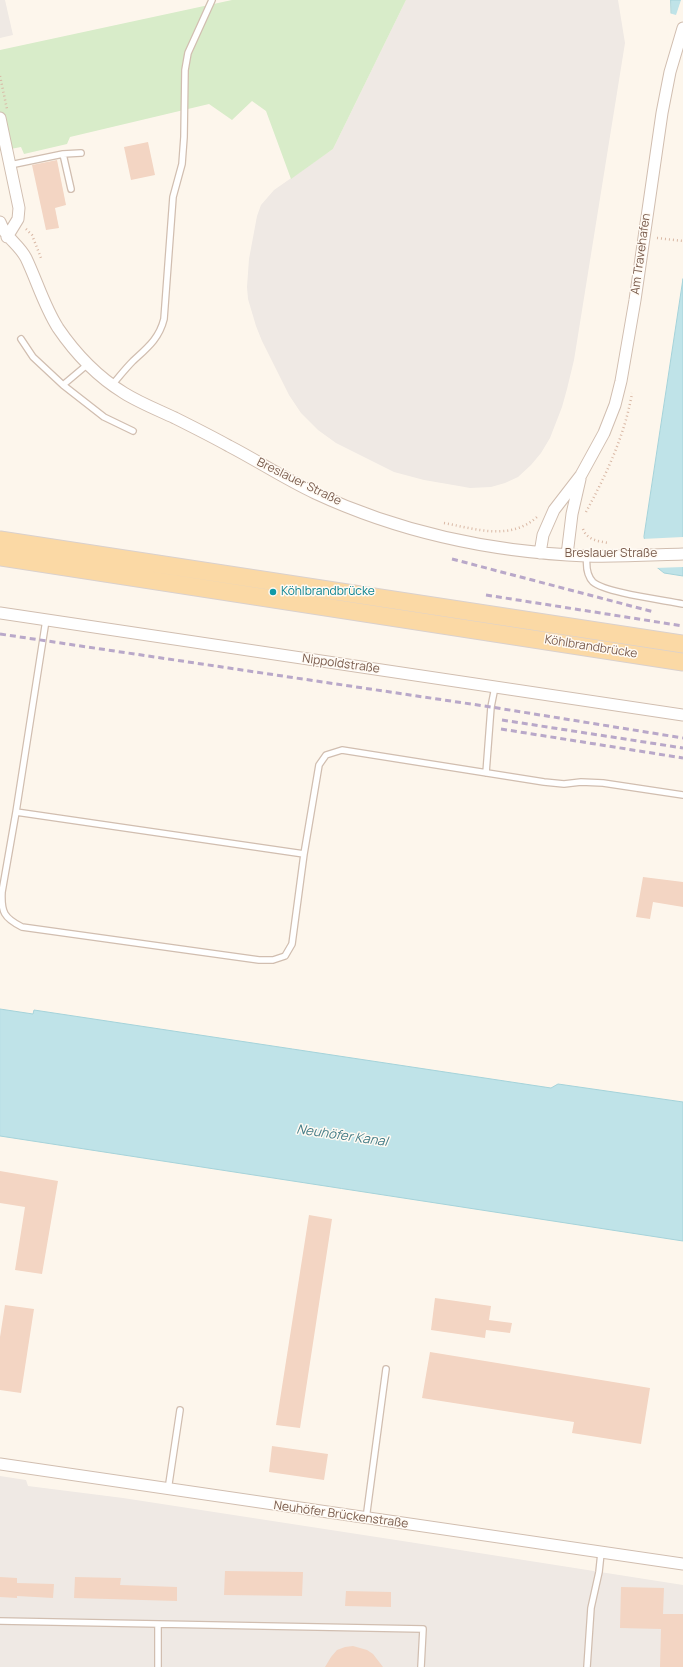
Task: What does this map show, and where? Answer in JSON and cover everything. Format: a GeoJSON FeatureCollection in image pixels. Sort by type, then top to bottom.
{"type":"FeatureCollection","features":[{"type":"Feature","properties":{"kind":"main road","name":"Köhlbrandbrücke"},"geometry":{"type":"LineString","coordinates":[[0,540],[683,644]]}},
{"type":"Feature","properties":{"kind":"main road","name":"Köhlbrandbrücke"},"geometry":{"type":"LineString","coordinates":[[0,557],[683,662]]}},
{"type":"Feature","properties":{"kind":"street","name":"Am Travehafen"},"geometry":{"type":"LineString","coordinates":[[540,553],[543,535],[554,510],[581,475],[611,417],[621,381],[636,293],[662,113],[670,72],[683,28]]}},
{"type":"Feature","properties":{"kind":"street"},"geometry":{"type":"LineString","coordinates":[[0,118],[19,212],[16,222],[4,235]]}},
{"type":"Feature","properties":{"kind":"street","name":"Breslauer Straße"},"geometry":{"type":"LineString","coordinates":[[0,222],[4,235],[13,241],[23,253],[42,297],[58,327],[75,350],[88,364],[112,385],[149,407],[233,448],[297,484],[342,504],[400,524],[441,536],[489,546],[540,553],[587,556],[683,554]]}},
{"type":"Feature","properties":{"kind":"street","name":"Am Travehafen"},"geometry":{"type":"LineString","coordinates":[[567,555],[572,514],[581,475]]}},
{"type":"Feature","properties":{"kind":"street","name":"Nippoldstraße"},"geometry":{"type":"LineString","coordinates":[[0,613],[683,715]]}},
{"type":"Feature","properties":{"kind":"street","name":"Neuhöfer Brückenstraße"},"geometry":{"type":"LineString","coordinates":[[0,1464],[366,1519],[683,1564]]}},
{"type":"Feature","properties":{"kind":"lane"},"geometry":{"type":"LineString","coordinates":[[112,385],[133,361],[155,340],[164,319],[173,197],[182,164],[185,70],[188,53],[212,0]]}},
{"type":"Feature","properties":{"kind":"lane"},"geometry":{"type":"LineString","coordinates":[[10,165],[63,154],[81,153]]}},
{"type":"Feature","properties":{"kind":"lane"},"geometry":{"type":"LineString","coordinates":[[63,154],[70,189]]}},
{"type":"Feature","properties":{"kind":"lane"},"geometry":{"type":"LineString","coordinates":[[21,339],[33,357],[63,385],[104,417],[133,431]]}},
{"type":"Feature","properties":{"kind":"lane"},"geometry":{"type":"LineString","coordinates":[[63,385],[88,364]]}},
{"type":"Feature","properties":{"kind":"lane"},"geometry":{"type":"LineString","coordinates":[[587,556],[588,573],[596,584],[615,591],[683,604]]}},
{"type":"Feature","properties":{"kind":"lane"},"geometry":{"type":"LineString","coordinates":[[46,620],[2,892],[1,905],[5,915],[10,921],[22,927],[259,960],[273,960],[285,956],[292,944],[304,854],[319,765],[326,755],[342,750],[564,784],[580,782],[602,783],[683,795]]}},
{"type":"Feature","properties":{"kind":"lane"},"geometry":{"type":"LineString","coordinates":[[486,772],[491,707],[495,687]]}},
{"type":"Feature","properties":{"kind":"lane"},"geometry":{"type":"LineString","coordinates":[[16,812],[304,854]]}},
{"type":"Feature","properties":{"kind":"lane"},"geometry":{"type":"LineString","coordinates":[[366,1519],[386,1369]]}},
{"type":"Feature","properties":{"kind":"lane"},"geometry":{"type":"LineString","coordinates":[[168,1490],[180,1410]]}},
{"type":"Feature","properties":{"kind":"lane"},"geometry":{"type":"LineString","coordinates":[[587,1667],[591,1608],[599,1572],[601,1552]]}},
{"type":"Feature","properties":{"kind":"lane"},"geometry":{"type":"LineString","coordinates":[[0,1621],[423,1629],[422,1667]]}},
{"type":"Feature","properties":{"kind":"lane"},"geometry":{"type":"LineString","coordinates":[[158,1624],[158,1667]]}},
{"type":"Feature","properties":{"kind":"path"},"geometry":{"type":"LineString","coordinates":[[32,235],[38,247],[41,260]]}},
{"type":"Feature","properties":{"kind":"path"},"geometry":{"type":"LineString","coordinates":[[657,238],[683,241]]}},
{"type":"Feature","properties":{"kind":"path"},"geometry":{"type":"LineString","coordinates":[[438,521],[490,532],[502,532],[521,528],[530,523],[541,512]]}},
{"type":"Feature","properties":{"kind":"path"},"geometry":{"type":"LineString","coordinates":[[583,527],[588,537],[596,541],[609,543]]}},
{"type":"Feature","properties":{"kind":"shaded area"},"geometry":{"type":"Polygon","coordinates":[[[0,0],[5,0],[13,35],[0,38],[0,0]]]}},
{"type":"Feature","properties":{"kind":"shaded area"},"geometry":{"type":"Polygon","coordinates":[[[406,0],[618,0],[625,43],[574,360],[567,389],[550,438],[541,453],[518,477],[491,487],[470,488],[424,480],[394,472],[336,443],[318,430],[301,413],[289,395],[262,341],[248,299],[247,287],[249,259],[257,216],[261,205],[274,190],[333,149],[406,0]]]}},
{"type":"Feature","properties":{"kind":"shaded area"},"geometry":{"type":"Polygon","coordinates":[[[0,1476],[26,1480],[28,1486],[123,1498],[683,1585],[683,1667],[0,1667],[0,1476]]]}},
{"type":"Feature","properties":{"kind":"green space"},"geometry":{"type":"Polygon","coordinates":[[[232,0],[406,0],[333,149],[291,179],[266,111],[252,101],[232,120],[209,104],[70,137],[67,144],[24,154],[21,147],[0,151],[0,50],[232,0]]]}},
{"type":"Feature","properties":{"kind":"water"},"geometry":{"type":"Polygon","coordinates":[[[671,0],[683,0],[672,37],[671,0]]]}},
{"type":"Feature","properties":{"kind":"water"},"geometry":{"type":"Polygon","coordinates":[[[683,279],[683,576],[664,573],[649,561],[644,537],[683,279]]]}},
{"type":"Feature","properties":{"kind":"water","name":"Neuhöfer Kanal"},"geometry":{"type":"Polygon","coordinates":[[[0,1009],[33,1014],[34,1010],[551,1088],[558,1084],[683,1102],[683,1241],[0,1136],[0,1009]]]}},
{"type":"Feature","properties":{"kind":"pier"},"geometry":{"type":"Polygon","coordinates":[[[681,0],[683,0],[683,48],[670,38],[669,13],[676,15],[681,0]]]}},
{"type":"Feature","properties":{"kind":"pier"},"geometry":{"type":"Polygon","coordinates":[[[683,537],[683,567],[655,568],[647,562],[642,539],[683,537]]]}},
{"type":"Feature","properties":{"kind":"building"},"geometry":{"type":"Polygon","coordinates":[[[148,142],[155,175],[131,180],[124,147],[148,142]]]}},
{"type":"Feature","properties":{"kind":"building"},"geometry":{"type":"Polygon","coordinates":[[[57,160],[66,205],[55,208],[59,228],[46,230],[32,165],[57,160]]]}},
{"type":"Feature","properties":{"kind":"building"},"geometry":{"type":"Polygon","coordinates":[[[643,877],[683,882],[683,907],[653,902],[650,919],[636,917],[643,877]]]}},
{"type":"Feature","properties":{"kind":"building"},"geometry":{"type":"Polygon","coordinates":[[[0,1171],[58,1181],[42,1274],[15,1270],[25,1207],[0,1203],[0,1171]]]}},
{"type":"Feature","properties":{"kind":"building"},"geometry":{"type":"Polygon","coordinates":[[[309,1215],[332,1219],[300,1428],[276,1425],[309,1215]]]}},
{"type":"Feature","properties":{"kind":"building"},"geometry":{"type":"Polygon","coordinates":[[[435,1298],[491,1306],[489,1320],[512,1323],[510,1333],[486,1330],[485,1338],[431,1330],[435,1298]]]}},
{"type":"Feature","properties":{"kind":"building"},"geometry":{"type":"Polygon","coordinates":[[[5,1305],[34,1309],[21,1393],[0,1390],[0,1337],[5,1305]]]}},
{"type":"Feature","properties":{"kind":"building"},"geometry":{"type":"Polygon","coordinates":[[[430,1352],[650,1388],[641,1444],[572,1433],[574,1422],[422,1398],[430,1352]]]}},
{"type":"Feature","properties":{"kind":"building"},"geometry":{"type":"Polygon","coordinates":[[[272,1446],[328,1454],[324,1480],[269,1472],[272,1446]]]}},
{"type":"Feature","properties":{"kind":"building"},"geometry":{"type":"Polygon","coordinates":[[[225,1571],[303,1572],[302,1596],[224,1595],[225,1571]]]}},
{"type":"Feature","properties":{"kind":"building"},"geometry":{"type":"Polygon","coordinates":[[[0,1577],[17,1578],[17,1583],[54,1584],[53,1598],[17,1596],[17,1598],[0,1597],[0,1577]]]}},
{"type":"Feature","properties":{"kind":"building"},"geometry":{"type":"Polygon","coordinates":[[[75,1577],[121,1578],[120,1585],[177,1587],[177,1601],[74,1598],[75,1577]]]}},
{"type":"Feature","properties":{"kind":"building"},"geometry":{"type":"Polygon","coordinates":[[[621,1587],[664,1588],[663,1614],[683,1614],[683,1667],[660,1667],[661,1629],[620,1628],[621,1587]]]}},
{"type":"Feature","properties":{"kind":"building"},"geometry":{"type":"Polygon","coordinates":[[[346,1591],[391,1592],[391,1607],[345,1606],[346,1591]]]}},
{"type":"Feature","properties":{"kind":"building"},"geometry":{"type":"Polygon","coordinates":[[[353,1646],[367,1650],[373,1654],[383,1667],[325,1667],[337,1650],[353,1646]]]}},
{"type":"Feature","properties":{"kind":"railway"},"geometry":{"type":"LineString","coordinates":[[452,559],[654,612]]}},
{"type":"Feature","properties":{"kind":"railway"},"geometry":{"type":"LineString","coordinates":[[486,595],[683,626]]}},
{"type":"Feature","properties":{"kind":"railway"},"geometry":{"type":"LineString","coordinates":[[0,634],[491,707],[683,738]]}},
{"type":"Feature","properties":{"kind":"railway"},"geometry":{"type":"LineString","coordinates":[[502,720],[683,748]]}},
{"type":"Feature","properties":{"kind":"railway"},"geometry":{"type":"LineString","coordinates":[[501,729],[683,758]]}},
{"type":"Feature","properties":{"kind":"place","name":"Köhlbrandbrücke"},"geometry":{"type":"Point","coordinates":[273,592]}}]}
